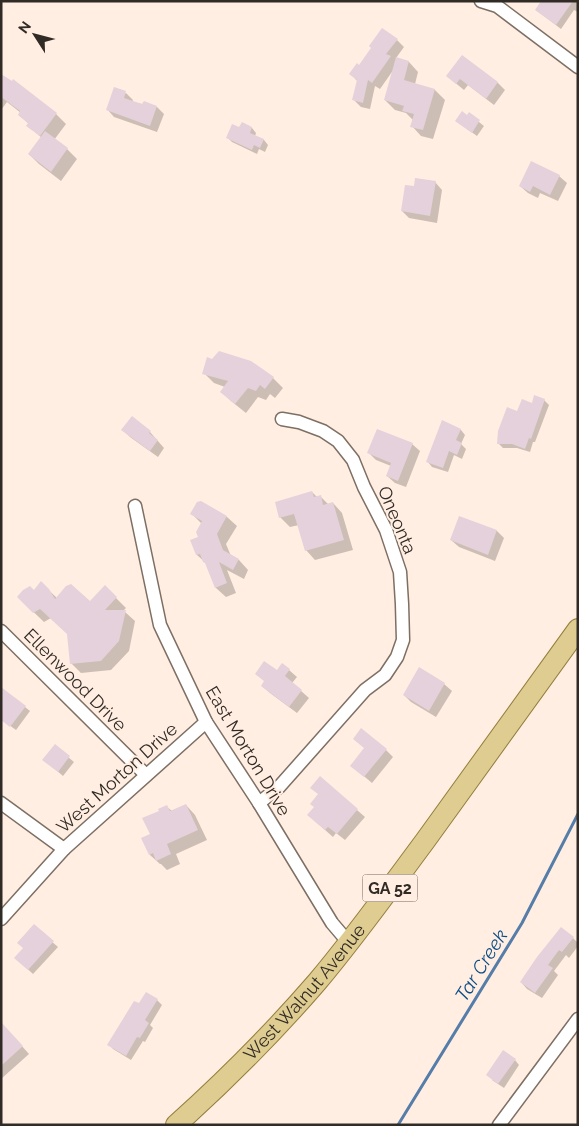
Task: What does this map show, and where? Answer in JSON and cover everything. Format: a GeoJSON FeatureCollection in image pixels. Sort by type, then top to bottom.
{"type":"FeatureCollection","features":[{"type":"Feature","properties":{"kind":"main road","name":"West Walnut Avenue"},"geometry":{"type":"LineString","coordinates":[[176,1125],[247,1058],[349,943],[578,629]]}},
{"type":"Feature","properties":{"kind":"street"},"geometry":{"type":"LineString","coordinates":[[482,1],[497,6],[578,67]]}},
{"type":"Feature","properties":{"kind":"street","name":"Oneonta"},"geometry":{"type":"LineString","coordinates":[[259,803],[279,788],[365,690],[385,675],[397,658],[403,640],[400,572],[386,530],[364,487],[353,460],[338,441],[323,432],[299,422],[282,419]]}},
{"type":"Feature","properties":{"kind":"street","name":"East Morton Drive"},"geometry":{"type":"LineString","coordinates":[[135,506],[160,625],[206,722],[259,803],[332,923],[349,943]]}},
{"type":"Feature","properties":{"kind":"street","name":"Ellenwood Drive"},"geometry":{"type":"LineString","coordinates":[[1,631],[146,775]]}},
{"type":"Feature","properties":{"kind":"street","name":"West Morton Drive"},"geometry":{"type":"LineString","coordinates":[[1,803],[64,849],[206,722]]}},
{"type":"Feature","properties":{"kind":"street"},"geometry":{"type":"LineString","coordinates":[[1,919],[64,849]]}},
{"type":"Feature","properties":{"kind":"street"},"geometry":{"type":"LineString","coordinates":[[499,1125],[578,1019]]}},
{"type":"Feature","properties":{"kind":"building"},"geometry":{"type":"Polygon","coordinates":[[[541,1],[573,1],[556,25],[535,10],[541,1]]]}},
{"type":"Feature","properties":{"kind":"building"},"geometry":{"type":"Polygon","coordinates":[[[382,28],[398,39],[386,54],[391,56],[372,83],[368,80],[363,103],[352,100],[357,80],[349,74],[357,63],[359,65],[371,48],[369,46],[382,28]]]}},
{"type":"Feature","properties":{"kind":"building"},"geometry":{"type":"Polygon","coordinates":[[[462,55],[498,82],[486,99],[460,79],[456,84],[446,76],[462,55]]]}},
{"type":"Feature","properties":{"kind":"building"},"geometry":{"type":"Polygon","coordinates":[[[396,57],[409,61],[404,80],[435,89],[423,130],[410,127],[414,114],[402,111],[404,106],[384,100],[396,57]]]}},
{"type":"Feature","properties":{"kind":"building"},"geometry":{"type":"Polygon","coordinates":[[[1,74],[12,81],[13,79],[57,113],[40,136],[26,126],[28,123],[18,115],[20,111],[1,97],[1,74]]]}},
{"type":"Feature","properties":{"kind":"building"},"geometry":{"type":"Polygon","coordinates":[[[114,87],[126,91],[124,98],[142,104],[144,101],[157,106],[150,126],[106,110],[114,87]]]}},
{"type":"Feature","properties":{"kind":"building"},"geometry":{"type":"Polygon","coordinates":[[[462,111],[467,115],[469,112],[480,120],[472,133],[455,121],[462,111]]]}},
{"type":"Feature","properties":{"kind":"building"},"geometry":{"type":"Polygon","coordinates":[[[242,122],[252,127],[250,133],[264,139],[260,148],[254,145],[252,150],[226,138],[232,124],[239,127],[242,122]]]}},
{"type":"Feature","properties":{"kind":"building"},"geometry":{"type":"Polygon","coordinates":[[[45,131],[68,148],[51,172],[28,154],[45,131]]]}},
{"type":"Feature","properties":{"kind":"building"},"geometry":{"type":"Polygon","coordinates":[[[531,161],[560,175],[550,195],[533,186],[530,192],[519,186],[531,161]]]}},
{"type":"Feature","properties":{"kind":"building"},"geometry":{"type":"Polygon","coordinates":[[[415,178],[436,181],[430,216],[401,211],[405,185],[414,186],[415,178]]]}},
{"type":"Feature","properties":{"kind":"building"},"geometry":{"type":"Polygon","coordinates":[[[219,351],[251,361],[274,377],[265,389],[260,385],[256,391],[248,388],[235,404],[220,392],[228,381],[202,374],[207,357],[212,359],[219,351]]]}},
{"type":"Feature","properties":{"kind":"building"},"geometry":{"type":"Polygon","coordinates":[[[534,395],[545,399],[531,439],[529,438],[525,449],[512,444],[497,444],[498,431],[507,407],[517,411],[522,399],[532,403],[534,395]]]}},
{"type":"Feature","properties":{"kind":"building"},"geometry":{"type":"Polygon","coordinates":[[[132,416],[151,431],[149,433],[158,440],[150,451],[121,430],[132,416]]]}},
{"type":"Feature","properties":{"kind":"building"},"geometry":{"type":"Polygon","coordinates":[[[442,420],[461,429],[456,440],[462,443],[457,455],[449,451],[443,468],[426,462],[442,420]]]}},
{"type":"Feature","properties":{"kind":"building"},"geometry":{"type":"Polygon","coordinates":[[[377,429],[413,443],[398,481],[386,476],[391,463],[367,453],[377,429]]]}},
{"type":"Feature","properties":{"kind":"building"},"geometry":{"type":"Polygon","coordinates":[[[312,491],[314,497],[321,495],[323,505],[333,502],[344,540],[305,551],[294,514],[279,518],[275,502],[312,491]]]}},
{"type":"Feature","properties":{"kind":"building"},"geometry":{"type":"Polygon","coordinates":[[[201,501],[227,516],[217,534],[223,550],[239,559],[233,570],[219,562],[227,583],[215,588],[205,563],[200,554],[196,555],[190,540],[198,537],[196,532],[202,521],[190,514],[197,502],[201,501]]]}},
{"type":"Feature","properties":{"kind":"building"},"geometry":{"type":"Polygon","coordinates":[[[459,516],[497,530],[488,555],[450,540],[459,516]]]}},
{"type":"Feature","properties":{"kind":"building"},"geometry":{"type":"Polygon","coordinates":[[[41,581],[55,599],[66,586],[71,584],[90,601],[105,585],[117,597],[105,610],[126,610],[119,641],[101,661],[70,664],[67,634],[40,609],[33,613],[17,597],[30,586],[34,590],[41,581]]]}},
{"type":"Feature","properties":{"kind":"building"},"geometry":{"type":"Polygon","coordinates":[[[264,661],[277,670],[282,663],[290,669],[285,676],[302,690],[289,707],[261,686],[264,681],[255,674],[264,661]]]}},
{"type":"Feature","properties":{"kind":"building"},"geometry":{"type":"Polygon","coordinates":[[[419,667],[445,683],[429,711],[403,695],[419,667]]]}},
{"type":"Feature","properties":{"kind":"building"},"geometry":{"type":"Polygon","coordinates":[[[1,687],[26,706],[10,727],[1,720],[1,687]]]}},
{"type":"Feature","properties":{"kind":"building"},"geometry":{"type":"Polygon","coordinates":[[[361,728],[387,749],[364,777],[350,766],[364,748],[353,739],[361,728]]]}},
{"type":"Feature","properties":{"kind":"building"},"geometry":{"type":"Polygon","coordinates":[[[55,744],[70,756],[58,772],[42,760],[55,744]]]}},
{"type":"Feature","properties":{"kind":"building"},"geometry":{"type":"Polygon","coordinates":[[[320,776],[358,809],[337,834],[328,827],[325,830],[307,815],[314,807],[310,804],[318,794],[310,788],[320,776]]]}},
{"type":"Feature","properties":{"kind":"building"},"geometry":{"type":"Polygon","coordinates":[[[186,804],[198,830],[167,844],[171,854],[156,861],[153,853],[149,855],[141,838],[150,834],[142,818],[159,811],[158,809],[167,805],[170,811],[186,804]]]}},
{"type":"Feature","properties":{"kind":"building"},"geometry":{"type":"Polygon","coordinates":[[[34,924],[54,941],[28,970],[14,958],[23,948],[17,943],[34,924]]]}},
{"type":"Feature","properties":{"kind":"building"},"geometry":{"type":"Polygon","coordinates":[[[561,927],[574,937],[562,952],[559,950],[548,965],[553,968],[535,993],[520,982],[561,927]]]}},
{"type":"Feature","properties":{"kind":"building"},"geometry":{"type":"Polygon","coordinates":[[[146,992],[158,999],[145,1020],[149,1023],[140,1038],[137,1037],[126,1056],[107,1045],[134,1001],[139,1003],[146,992]]]}},
{"type":"Feature","properties":{"kind":"building"},"geometry":{"type":"Polygon","coordinates":[[[1,1022],[23,1046],[1,1066],[1,1022]]]}},
{"type":"Feature","properties":{"kind":"building"},"geometry":{"type":"Polygon","coordinates":[[[503,1050],[516,1059],[498,1084],[486,1075],[503,1050]]]}},
{"type":"Feature","properties":{"kind":"waterway","name":"Tar Creek"},"geometry":{"type":"LineString","coordinates":[[398,1125],[522,923],[578,814]]}}]}
